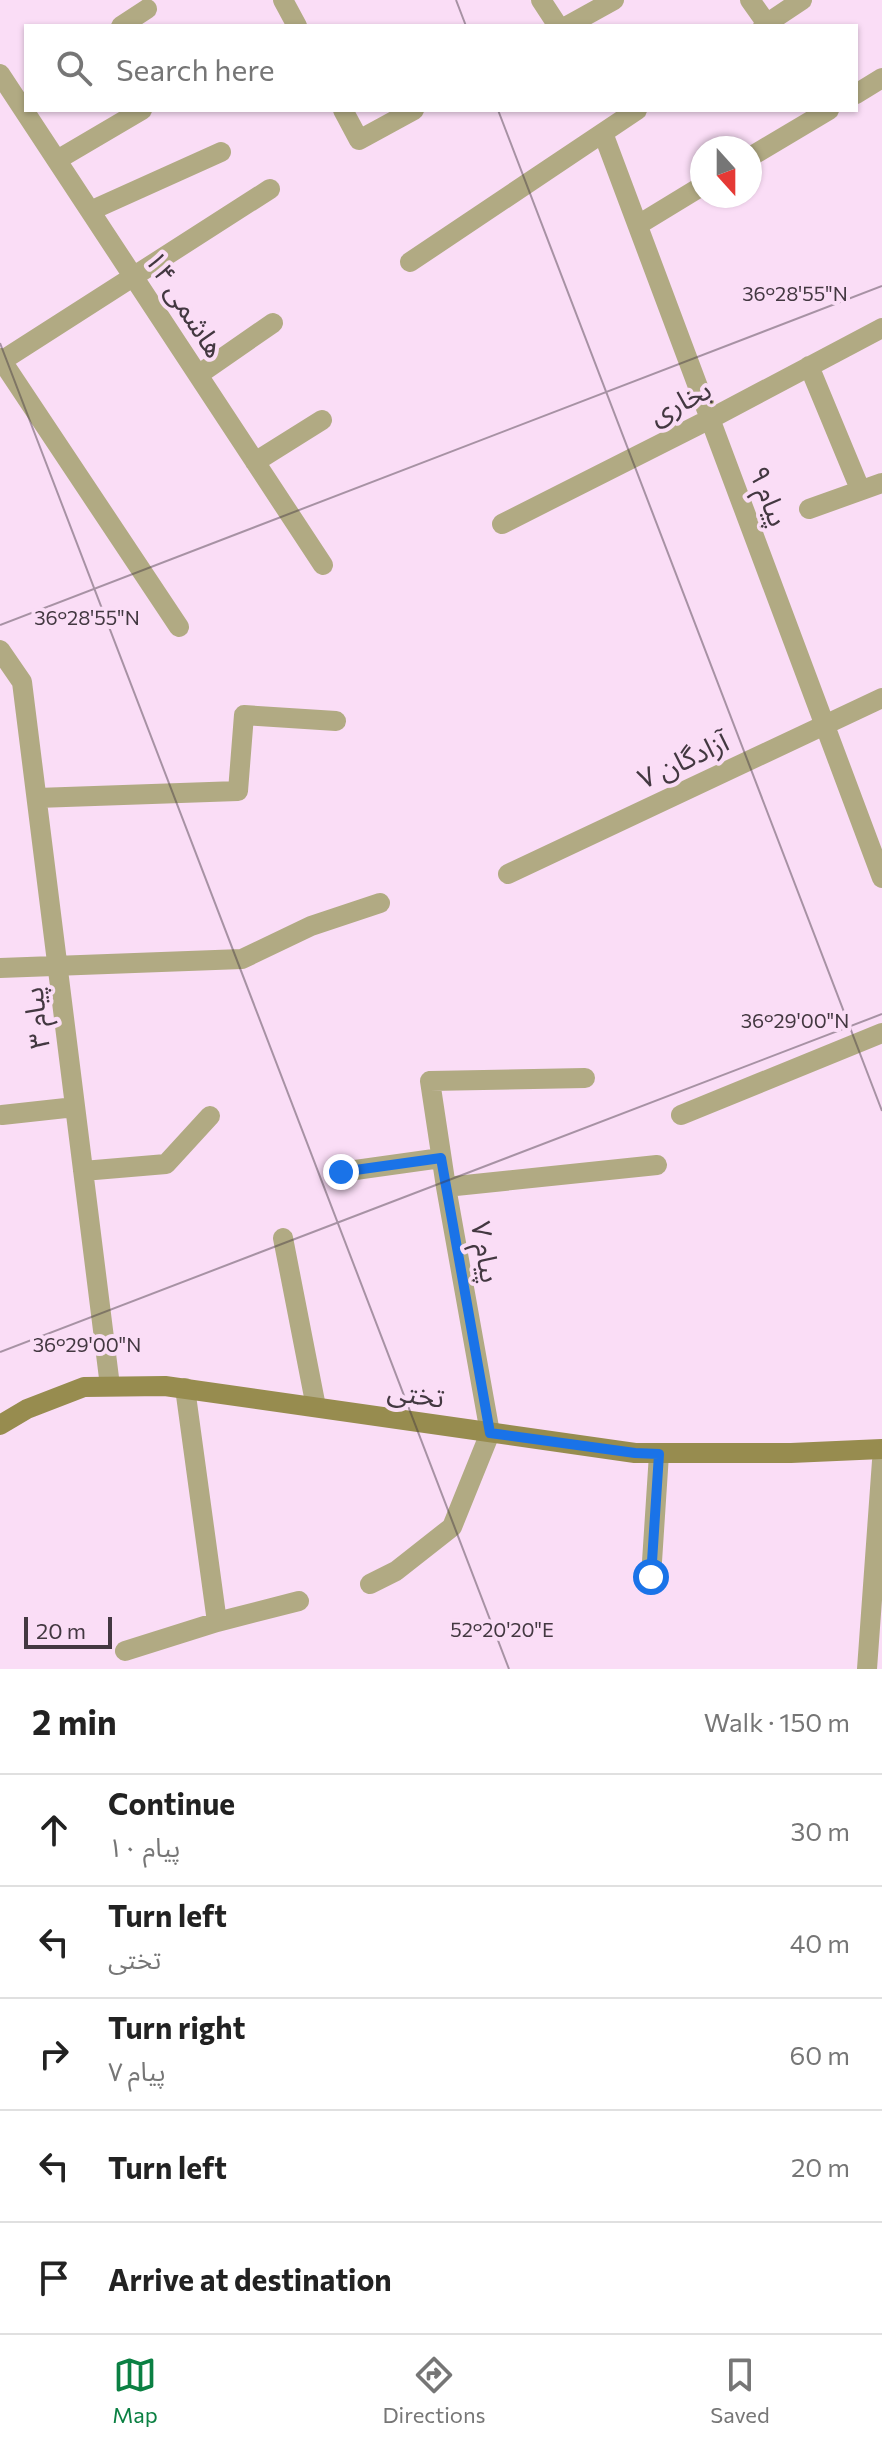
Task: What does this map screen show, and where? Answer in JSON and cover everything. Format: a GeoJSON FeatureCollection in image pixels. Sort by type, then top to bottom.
{"type":"FeatureCollection","features":[{"type":"Feature","properties":{"kind":"street"},"geometry":{"type":"LineString","coordinates":[[283,0],[296,24]]}},
{"type":"Feature","properties":{"kind":"street"},"geometry":{"type":"LineString","coordinates":[[541,0],[557,24]]}},
{"type":"Feature","properties":{"kind":"street"},"geometry":{"type":"LineString","coordinates":[[571,24],[614,0]]}},
{"type":"Feature","properties":{"kind":"street"},"geometry":{"type":"LineString","coordinates":[[750,0],[764,24]]}},
{"type":"Feature","properties":{"kind":"street"},"geometry":{"type":"LineString","coordinates":[[766,24],[802,0]]}},
{"type":"Feature","properties":{"kind":"street"},"geometry":{"type":"LineString","coordinates":[[124,24],[147,9]]}},
{"type":"Feature","properties":{"kind":"street","name":"هاشمی ۱۴"},"geometry":{"type":"LineString","coordinates":[[0,74],[20,92]]}},
{"type":"Feature","properties":{"kind":"street"},"geometry":{"type":"LineString","coordinates":[[858,93],[882,78]]}},
{"type":"Feature","properties":{"kind":"street","name":"هاشمی ۱۴"},"geometry":{"type":"LineString","coordinates":[[31,112],[57,160],[323,565]]}},
{"type":"Feature","properties":{"kind":"street"},"geometry":{"type":"LineString","coordinates":[[57,160],[139,112]]}},
{"type":"Feature","properties":{"kind":"street"},"geometry":{"type":"LineString","coordinates":[[344,112],[359,140],[410,112]]}},
{"type":"Feature","properties":{"kind":"street"},"geometry":{"type":"LineString","coordinates":[[762,150],[826,112]]}},
{"type":"Feature","properties":{"kind":"street"},"geometry":{"type":"LineString","coordinates":[[410,262],[603,133],[625,113]]}},
{"type":"Feature","properties":{"kind":"street","name":"پیام ۹"},"geometry":{"type":"LineString","coordinates":[[603,133],[882,878]]}},
{"type":"Feature","properties":{"kind":"street"},"geometry":{"type":"LineString","coordinates":[[90,211],[221,152]]}},
{"type":"Feature","properties":{"kind":"street"},"geometry":{"type":"LineString","coordinates":[[179,627],[1,360],[270,189]]}},
{"type":"Feature","properties":{"kind":"street"},"geometry":{"type":"LineString","coordinates":[[638,225],[690,193]]}},
{"type":"Feature","properties":{"kind":"street"},"geometry":{"type":"LineString","coordinates":[[198,375],[273,323]]}},
{"type":"Feature","properties":{"kind":"street","name":"بخاری"},"geometry":{"type":"LineString","coordinates":[[502,524],[882,328]]}},
{"type":"Feature","properties":{"kind":"street"},"geometry":{"type":"LineString","coordinates":[[809,366],[860,489]]}},
{"type":"Feature","properties":{"kind":"street"},"geometry":{"type":"LineString","coordinates":[[255,462],[322,420]]}},
{"type":"Feature","properties":{"kind":"street"},"geometry":{"type":"LineString","coordinates":[[809,509],[882,483]]}},
{"type":"Feature","properties":{"kind":"street","name":"پيام ۳"},"geometry":{"type":"LineString","coordinates":[[0,650],[22,682],[110,1386]]}},
{"type":"Feature","properties":{"kind":"street","name":"آزادگان ۷"},"geometry":{"type":"LineString","coordinates":[[508,874],[882,698]]}},
{"type":"Feature","properties":{"kind":"street"},"geometry":{"type":"LineString","coordinates":[[37,798],[238,791],[244,715],[336,721]]}},
{"type":"Feature","properties":{"kind":"street"},"geometry":{"type":"LineString","coordinates":[[0,968],[242,959],[311,926],[380,903]]}},
{"type":"Feature","properties":{"kind":"street"},"geometry":{"type":"LineString","coordinates":[[681,1115],[882,1033]]}},
{"type":"Feature","properties":{"kind":"street","name":"پیام ۷"},"geometry":{"type":"LineString","coordinates":[[490,1433],[430,1081],[585,1078]]}},
{"type":"Feature","properties":{"kind":"street"},"geometry":{"type":"LineString","coordinates":[[2,1115],[75,1107]]}},
{"type":"Feature","properties":{"kind":"street"},"geometry":{"type":"LineString","coordinates":[[83,1171],[166,1164],[210,1116]]}},
{"type":"Feature","properties":{"kind":"street"},"geometry":{"type":"LineString","coordinates":[[341,1172],[441,1158]]}},
{"type":"Feature","properties":{"kind":"street"},"geometry":{"type":"LineString","coordinates":[[446,1187],[657,1165]]}},
{"type":"Feature","properties":{"kind":"street"},"geometry":{"type":"LineString","coordinates":[[283,1238],[316,1407]]}},
{"type":"Feature","properties":{"kind":"street","name":"تختی"},"geometry":{"type":"LineString","coordinates":[[0,1425],[27,1409],[84,1387],[165,1386],[635,1453],[791,1453],[882,1449]]}},
{"type":"Feature","properties":{"kind":"street"},"geometry":{"type":"LineString","coordinates":[[185,1388],[217,1622]]}},
{"type":"Feature","properties":{"kind":"street"},"geometry":{"type":"LineString","coordinates":[[370,1584],[396,1571],[452,1527],[490,1433]]}},
{"type":"Feature","properties":{"kind":"street"},"geometry":{"type":"LineString","coordinates":[[651,1577],[659,1454]]}},
{"type":"Feature","properties":{"kind":"street"},"geometry":{"type":"LineString","coordinates":[[867,1669],[882,1461]]}},
{"type":"Feature","properties":{"kind":"street"},"geometry":{"type":"LineString","coordinates":[[125,1651],[217,1622],[299,1601]]}},
{"type":"Feature","properties":{"kind":"route"},"geometry":{"type":"LineString","coordinates":[[341,1172],[441,1158],[490,1433],[659,1454],[651,1577]]}}]}
